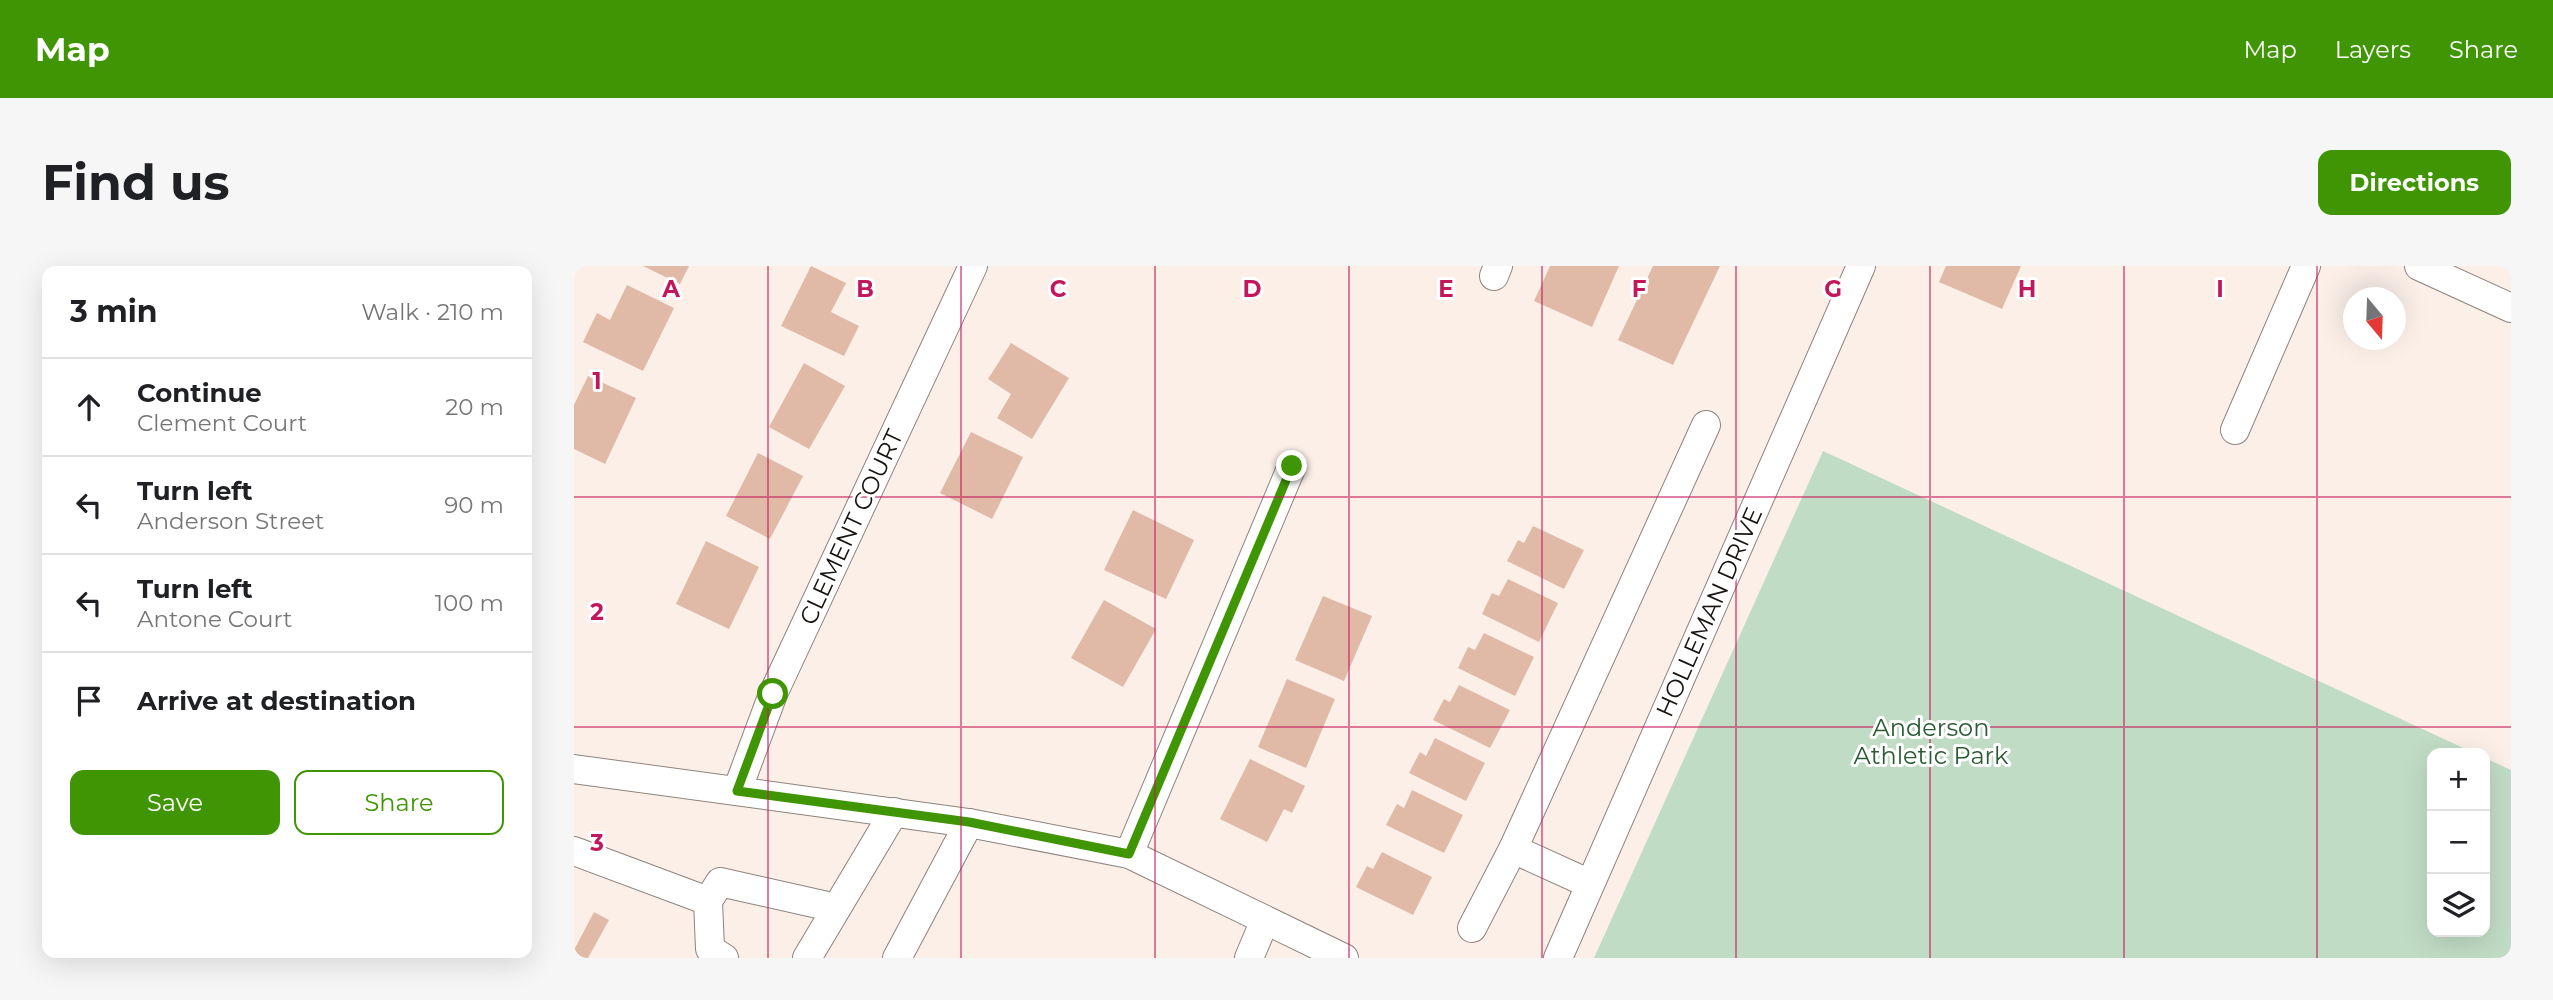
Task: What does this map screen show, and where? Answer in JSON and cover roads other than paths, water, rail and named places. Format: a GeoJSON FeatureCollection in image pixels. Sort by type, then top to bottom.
{"type":"FeatureCollection","features":[{"type":"Feature","properties":{"kind":"street","name":"CLEMENT COURT"},"geometry":{"type":"LineString","coordinates":[[737,791],[773,694],[973,266]]}},
{"type":"Feature","properties":{"kind":"street","name":"HOLLEMAN DRIVE"},"geometry":{"type":"LineString","coordinates":[[1558,958],[1861,266]]}},
{"type":"Feature","properties":{"kind":"street"},"geometry":{"type":"LineString","coordinates":[[2235,430],[2306,266]]}},
{"type":"Feature","properties":{"kind":"street"},"geometry":{"type":"LineString","coordinates":[[2418,266],[2511,308]]}},
{"type":"Feature","properties":{"kind":"street"},"geometry":{"type":"LineString","coordinates":[[1472,928],[1513,849],[1706,425]]}},
{"type":"Feature","properties":{"kind":"street"},"geometry":{"type":"LineString","coordinates":[[1129,854],[1292,466]]}},
{"type":"Feature","properties":{"kind":"street"},"geometry":{"type":"LineString","coordinates":[[574,769],[969,822],[1129,854],[1344,958]]}},
{"type":"Feature","properties":{"kind":"street"},"geometry":{"type":"LineString","coordinates":[[807,958],[894,812]]}},
{"type":"Feature","properties":{"kind":"street"},"geometry":{"type":"LineString","coordinates":[[897,958],[969,822]]}},
{"type":"Feature","properties":{"kind":"street"},"geometry":{"type":"LineString","coordinates":[[1513,849],[1590,884]]}},
{"type":"Feature","properties":{"kind":"street"},"geometry":{"type":"LineString","coordinates":[[574,851],[708,901]]}},
{"type":"Feature","properties":{"kind":"street"},"geometry":{"type":"LineString","coordinates":[[724,958],[710,949],[708,901],[720,882],[836,908]]}},
{"type":"Feature","properties":{"kind":"street"},"geometry":{"type":"LineString","coordinates":[[1249,958],[1265,920]]}},
{"type":"Feature","properties":{"kind":"park label","name":"Anderson Athletic Park"},"geometry":{"type":"Point","coordinates":[1931,741]}}]}
